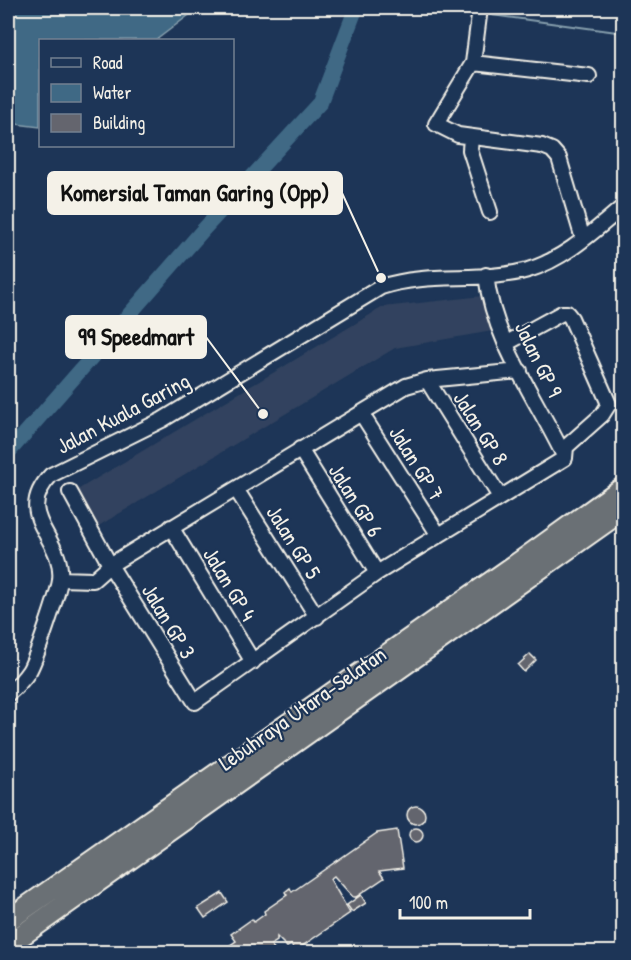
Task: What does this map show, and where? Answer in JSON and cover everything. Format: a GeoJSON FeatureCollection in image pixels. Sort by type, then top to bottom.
{"type":"FeatureCollection","features":[{"type":"Feature","properties":{"kind":"highway","name":"Lebuhraya Utara–Selatan"},"geometry":{"type":"LineString","coordinates":[[8,920],[524,560],[624,487]]}},
{"type":"Feature","properties":{"kind":"highway","name":"Lebuhraya Utara–Selatan"},"geometry":{"type":"LineString","coordinates":[[8,945],[624,509]]}},
{"type":"Feature","properties":{"kind":"street"},"geometry":{"type":"LineString","coordinates":[[480,8],[473,63],[436,124],[458,135],[552,150],[559,158],[583,239]]}},
{"type":"Feature","properties":{"kind":"street"},"geometry":{"type":"LineString","coordinates":[[473,63],[589,76]]}},
{"type":"Feature","properties":{"kind":"street"},"geometry":{"type":"LineString","coordinates":[[471,137],[470,150],[490,212]]}},
{"type":"Feature","properties":{"kind":"street","name":"Jalan Kuala Garing"},"geometry":{"type":"LineString","coordinates":[[8,694],[31,669],[60,579],[58,559],[35,509],[38,491],[51,475],[162,420],[381,287],[406,280],[528,270],[548,262],[583,239],[624,206]]}},
{"type":"Feature","properties":{"kind":"street","name":"Jalan GP 9"},"geometry":{"type":"LineString","coordinates":[[486,275],[491,307],[520,371],[565,458]]}},
{"type":"Feature","properties":{"kind":"street"},"geometry":{"type":"LineString","coordinates":[[253,662],[377,573],[565,458],[566,447],[602,415],[609,404],[567,313],[562,313],[507,343]]}},
{"type":"Feature","properties":{"kind":"street"},"geometry":{"type":"LineString","coordinates":[[60,579],[93,580],[110,565],[171,527],[406,386],[427,380],[520,371]]}},
{"type":"Feature","properties":{"kind":"street","name":"Jalan GP 8"},"geometry":{"type":"LineString","coordinates":[[427,380],[500,497]]}},
{"type":"Feature","properties":{"kind":"street","name":"Jalan GP 7"},"geometry":{"type":"LineString","coordinates":[[361,413],[438,534]]}},
{"type":"Feature","properties":{"kind":"street","name":"Jalan GP 6"},"geometry":{"type":"LineString","coordinates":[[300,449],[377,573]]}},
{"type":"Feature","properties":{"kind":"street","name":"Jalan GP 5"},"geometry":{"type":"LineString","coordinates":[[236,489],[317,617]]}},
{"type":"Feature","properties":{"kind":"street","name":"Jalan GP 3"},"geometry":{"type":"LineString","coordinates":[[70,492],[110,565],[191,699],[195,702],[200,700],[253,662]]}},
{"type":"Feature","properties":{"kind":"street","name":"Jalan GP 4"},"geometry":{"type":"LineString","coordinates":[[171,527],[253,662]]}},
{"type":"Feature","properties":{"kind":"shaded area"},"geometry":{"type":"Polygon","coordinates":[[[483,296],[498,330],[395,348],[95,528],[74,492],[383,307],[483,296]]]}},
{"type":"Feature","properties":{"kind":"water"},"geometry":{"type":"Polygon","coordinates":[[[8,8],[194,8],[189,15],[157,39],[39,39],[39,127],[8,123],[8,8]]]}},
{"type":"Feature","properties":{"kind":"building"},"geometry":{"type":"Polygon","coordinates":[[[530,654],[536,660],[524,672],[518,665],[530,654]]]}},
{"type":"Feature","properties":{"kind":"building"},"geometry":{"type":"Polygon","coordinates":[[[416,806],[422,809],[425,815],[422,821],[416,824],[410,821],[407,815],[410,809],[416,806]]]}},
{"type":"Feature","properties":{"kind":"building"},"geometry":{"type":"Polygon","coordinates":[[[413,828],[419,828],[423,835],[419,842],[413,842],[409,838],[409,832],[413,828]]]}},
{"type":"Feature","properties":{"kind":"building"},"geometry":{"type":"Polygon","coordinates":[[[397,830],[403,868],[379,871],[384,878],[356,897],[353,897],[334,876],[330,879],[350,913],[295,951],[291,945],[287,947],[277,937],[277,941],[271,945],[275,950],[272,952],[220,952],[236,941],[231,934],[252,919],[254,922],[265,914],[264,911],[287,895],[285,892],[290,888],[292,892],[377,833],[397,830]]]}},
{"type":"Feature","properties":{"kind":"building"},"geometry":{"type":"Polygon","coordinates":[[[222,893],[228,902],[205,918],[198,908],[222,893]]]}},
{"type":"Feature","properties":{"kind":"building"},"geometry":{"type":"Polygon","coordinates":[[[361,895],[366,903],[352,912],[347,905],[361,895]]]}},
{"type":"Feature","properties":{"kind":"building"},"geometry":{"type":"Polygon","coordinates":[[[107,947],[111,952],[97,952],[107,947]]]}},
{"type":"Feature","properties":{"kind":"waterway"},"geometry":{"type":"LineString","coordinates":[[8,453],[203,230],[320,103],[356,8]]}},
{"type":"Feature","properties":{"kind":"waterway"},"geometry":{"type":"LineString","coordinates":[[492,15],[624,33]]}},
{"type":"Feature","properties":{"kind":"place","name":"Komersial Taman Garing (Opp)"},"geometry":{"type":"Point","coordinates":[381,278]}},
{"type":"Feature","properties":{"kind":"place","name":"99 Speedmart"},"geometry":{"type":"Point","coordinates":[263,414]}}]}
